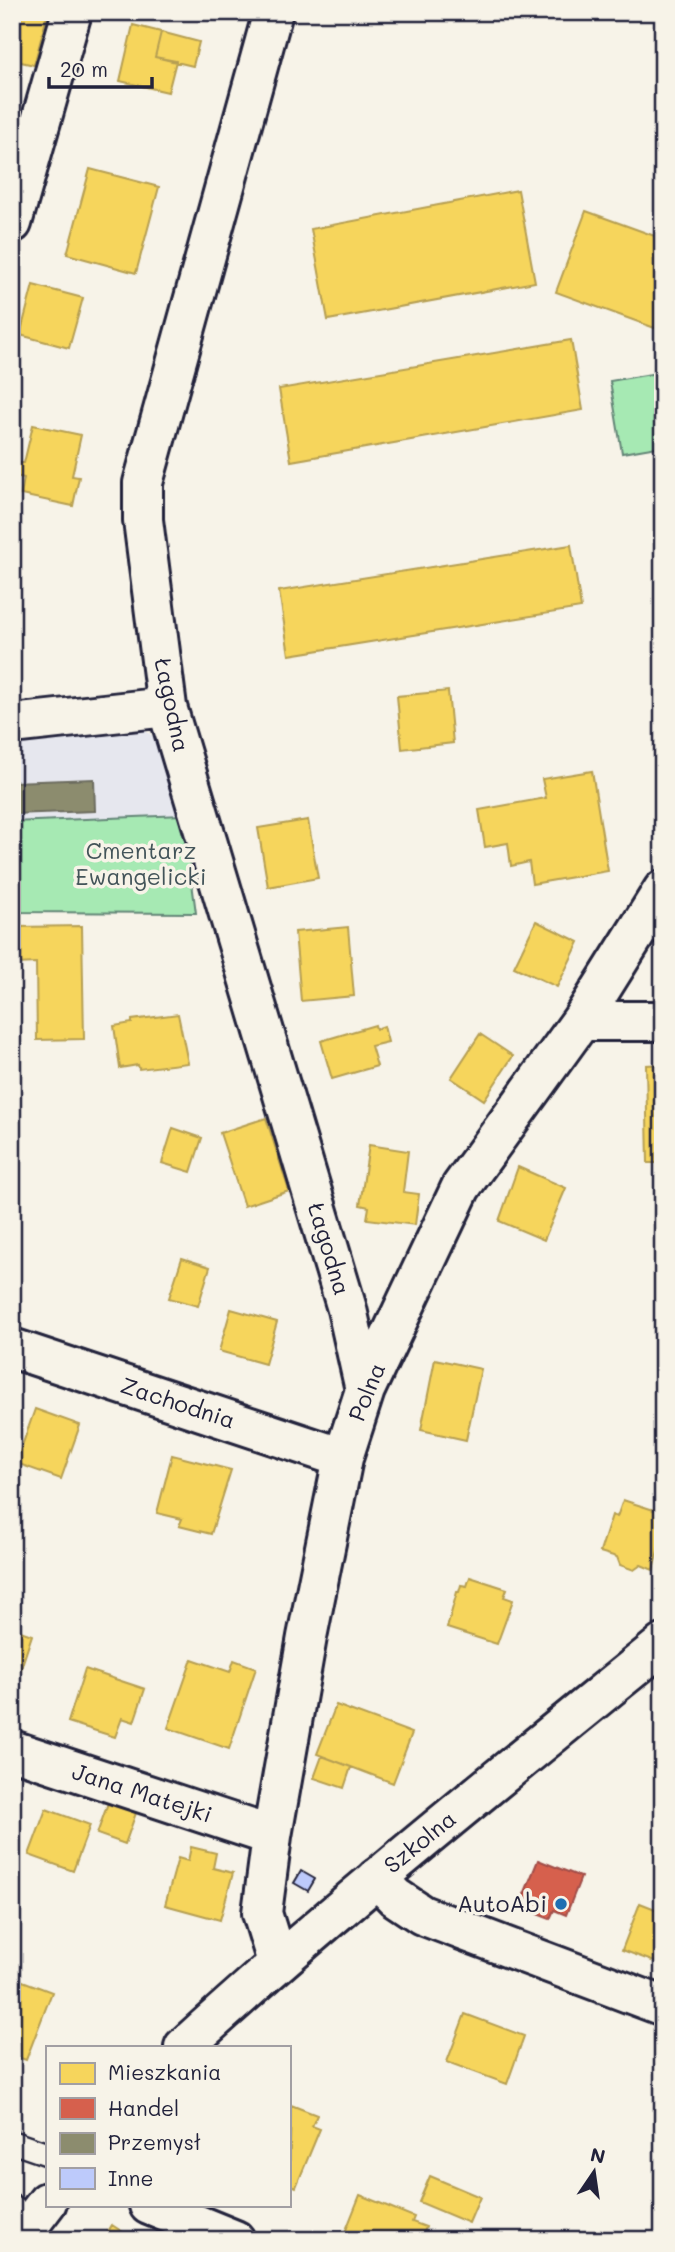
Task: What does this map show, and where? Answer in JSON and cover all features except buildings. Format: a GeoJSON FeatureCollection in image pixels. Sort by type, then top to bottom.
{"type":"FeatureCollection","features":[{"type":"Feature","properties":{"kind":"street"},"geometry":{"type":"LineString","coordinates":[[12,223],[72,12]]}},
{"type":"Feature","properties":{"kind":"street","name":"Łagodna"},"geometry":{"type":"LineString","coordinates":[[273,12],[143,483],[143,520],[167,707],[347,1309],[365,1390]]}},
{"type":"Feature","properties":{"kind":"street"},"geometry":{"type":"LineString","coordinates":[[12,724],[167,707]]}},
{"type":"Feature","properties":{"kind":"street","name":"Polna"},"geometry":{"type":"LineString","coordinates":[[277,1962],[262,1913],[272,1836],[307,1637],[343,1458],[365,1390],[461,1187],[581,1021],[663,890]]}},
{"type":"Feature","properties":{"kind":"street"},"geometry":{"type":"LineString","coordinates":[[581,1021],[663,1021]]}},
{"type":"Feature","properties":{"kind":"street","name":"Zachodnia"},"geometry":{"type":"LineString","coordinates":[[12,1348],[343,1458]]}},
{"type":"Feature","properties":{"kind":"street","name":"Szkolna"},"geometry":{"type":"LineString","coordinates":[[185,2046],[277,1962],[663,1644]]}},
{"type":"Feature","properties":{"kind":"street","name":"Jana Matejki"},"geometry":{"type":"LineString","coordinates":[[12,1749],[272,1836]]}},
{"type":"Feature","properties":{"kind":"street"},"geometry":{"type":"LineString","coordinates":[[377,1878],[395,1897],[422,1915],[663,2006]]}},
{"type":"Feature","properties":{"kind":"street"},"geometry":{"type":"LineString","coordinates":[[151,2206],[235,2240]]}},
{"type":"Feature","properties":{"kind":"lane"},"geometry":{"type":"LineString","coordinates":[[12,2142],[46,2154]]}},
{"type":"Feature","properties":{"kind":"shaded area"},"geometry":{"type":"Polygon","coordinates":[[[144,730],[167,746],[183,815],[12,822],[12,737],[144,730]]]}},
{"type":"Feature","properties":{"kind":"green space"},"geometry":{"type":"Polygon","coordinates":[[[663,372],[663,446],[622,453],[610,381],[663,372]]]}},
{"type":"Feature","properties":{"kind":"green space","name":"Cmentarz Ewangelicki"},"geometry":{"type":"Polygon","coordinates":[[[183,815],[196,913],[12,912],[12,822],[183,815]]]}},
{"type":"Feature","properties":{"kind":"place","name":"AutoAbi"},"geometry":{"type":"Point","coordinates":[561,1904]}}]}
